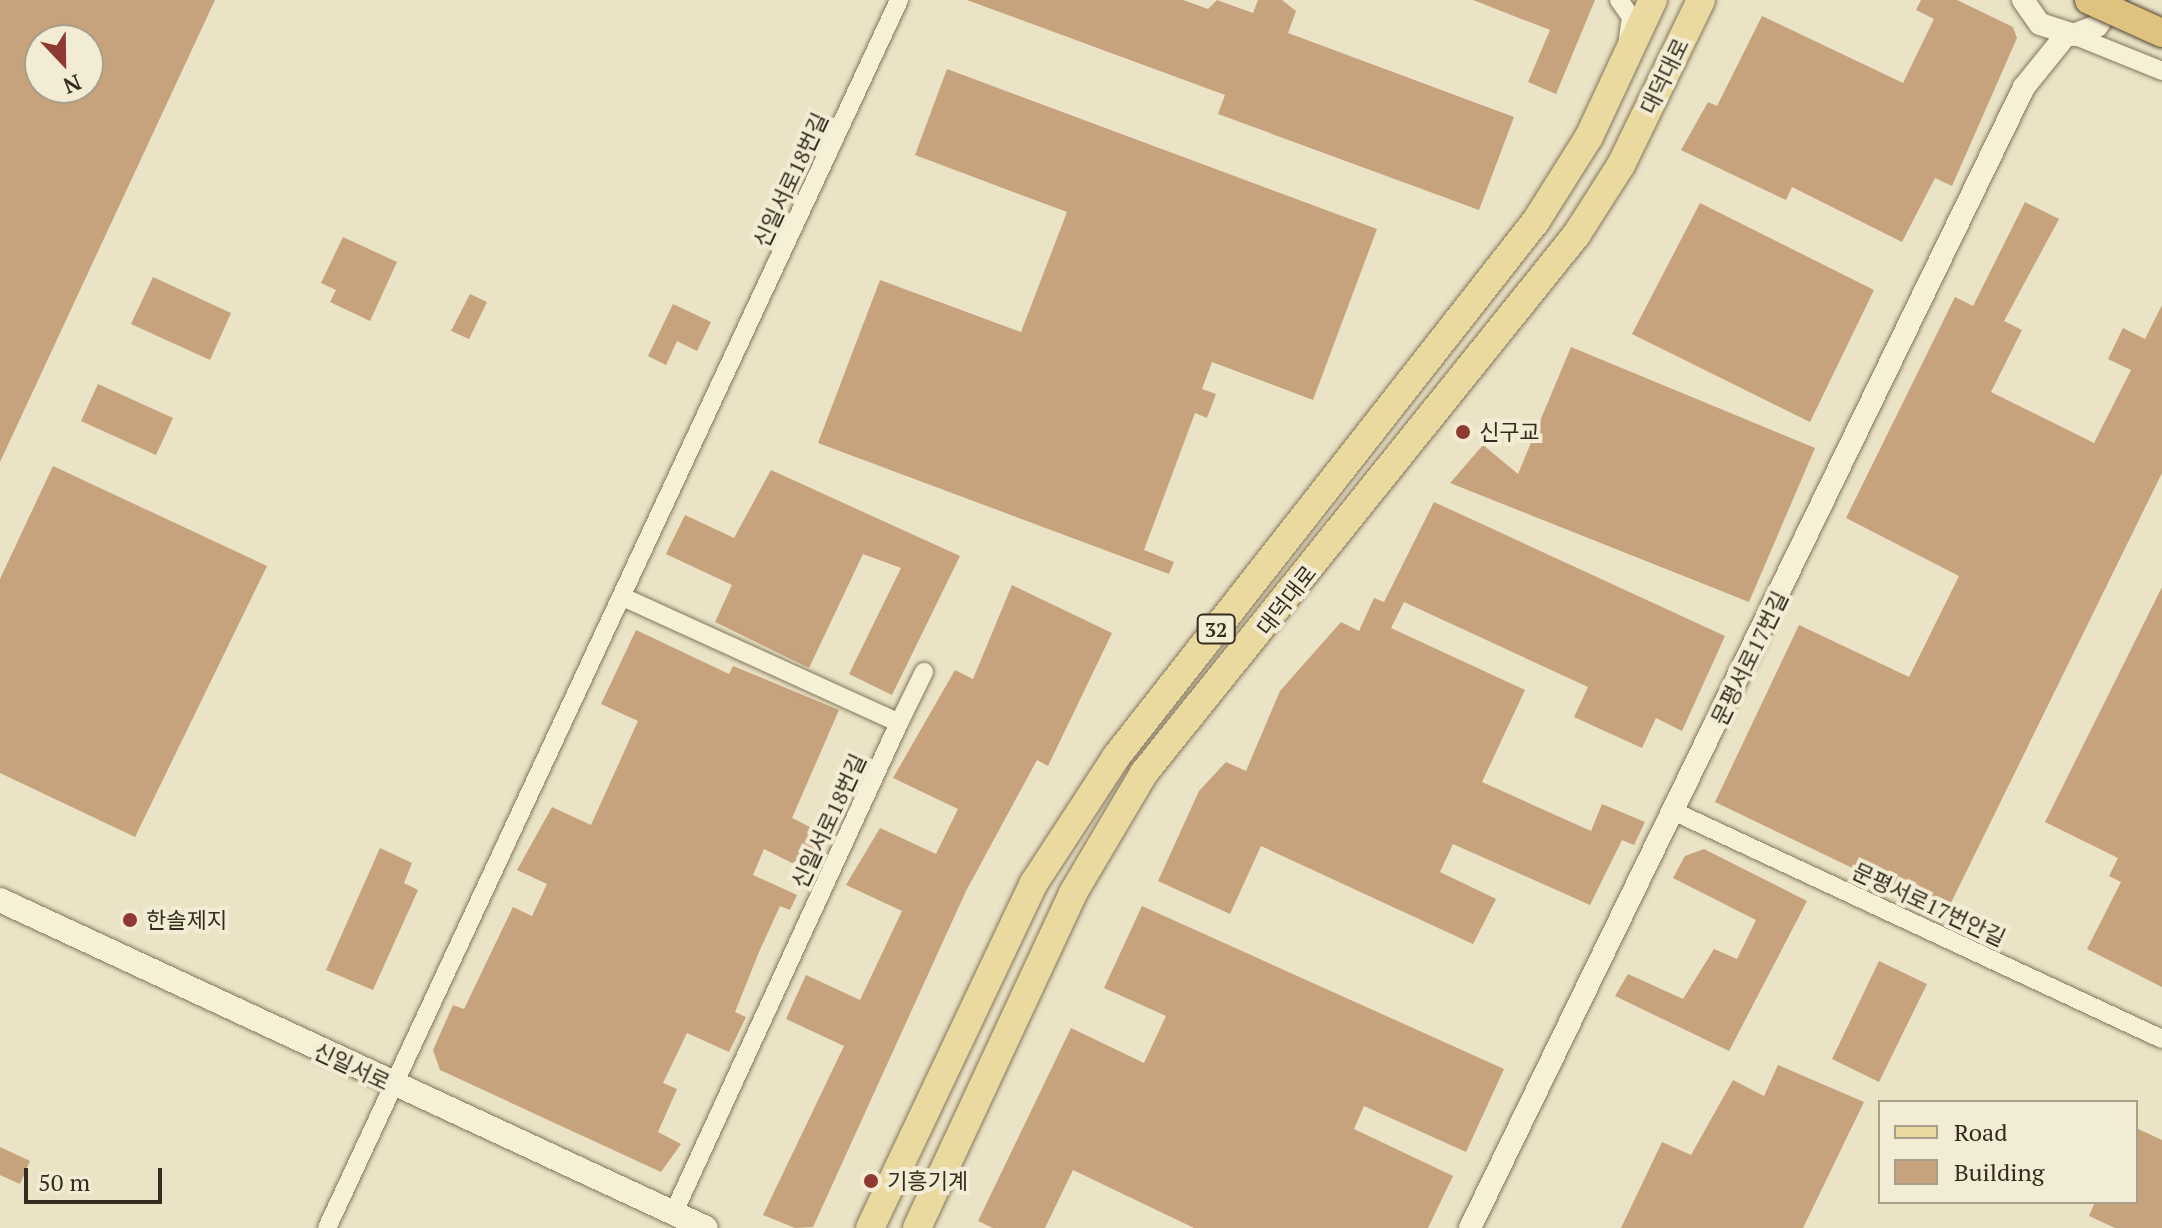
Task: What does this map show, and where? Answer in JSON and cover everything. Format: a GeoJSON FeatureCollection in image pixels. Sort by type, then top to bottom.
{"type":"FeatureCollection","features":[{"type":"Feature","properties":{"kind":"highway"},"geometry":{"type":"LineString","coordinates":[[2103,10],[2162,33]]}},
{"type":"Feature","properties":{"kind":"main road","name":"대덕대로"},"geometry":{"type":"LineString","coordinates":[[867,1223],[1034,883],[1116,757],[1536,221],[1589,137],[1653,0]]}},
{"type":"Feature","properties":{"kind":"main road","name":"대덕대로"},"geometry":{"type":"LineString","coordinates":[[917,1228],[1073,893],[1144,773],[1577,234],[1621,165],[1700,4]]}},
{"type":"Feature","properties":{"kind":"main road","name":"신일서로"},"geometry":{"type":"LineString","coordinates":[[0,900],[706,1228]]}},
{"type":"Feature","properties":{"kind":"street","name":"신일서로18번길"},"geometry":{"type":"LineString","coordinates":[[327,1228],[625,598],[899,0]]}},
{"type":"Feature","properties":{"kind":"street"},"geometry":{"type":"LineString","coordinates":[[1619,0],[1631,17],[1627,51]]}},
{"type":"Feature","properties":{"kind":"street"},"geometry":{"type":"LineString","coordinates":[[2023,0],[2037,21],[2070,35],[2112,47],[2162,71]]}},
{"type":"Feature","properties":{"kind":"street"},"geometry":{"type":"LineString","coordinates":[[2024,87],[2070,35],[2103,10]]}},
{"type":"Feature","properties":{"kind":"street"},"geometry":{"type":"LineString","coordinates":[[2103,10],[2162,40]]}},
{"type":"Feature","properties":{"kind":"street"},"geometry":{"type":"LineString","coordinates":[[2103,10],[2112,47]]}},
{"type":"Feature","properties":{"kind":"street"},"geometry":{"type":"LineString","coordinates":[[2024,87],[2037,21]]}},
{"type":"Feature","properties":{"kind":"street","name":"문평서로17번길"},"geometry":{"type":"LineString","coordinates":[[1470,1228],[1675,812],[2024,87]]}},
{"type":"Feature","properties":{"kind":"street"},"geometry":{"type":"LineString","coordinates":[[625,598],[899,723]]}},
{"type":"Feature","properties":{"kind":"street","name":"신일서로18번길"},"geometry":{"type":"LineString","coordinates":[[674,1212],[924,672]]}},
{"type":"Feature","properties":{"kind":"street","name":"문평서로17번안길"},"geometry":{"type":"LineString","coordinates":[[1675,812],[2162,1039]]}},
{"type":"Feature","properties":{"kind":"building"},"geometry":{"type":"Polygon","coordinates":[[[0,0],[215,0],[0,462],[0,0]]]}},
{"type":"Feature","properties":{"kind":"building"},"geometry":{"type":"Polygon","coordinates":[[[967,0],[1183,0],[1208,9],[1217,0],[1253,13],[1258,0],[1282,0],[1296,11],[1288,33],[1514,117],[1479,210],[1218,114],[1225,95],[967,0]]]}},
{"type":"Feature","properties":{"kind":"building"},"geometry":{"type":"Polygon","coordinates":[[[1473,0],[1595,0],[1556,94],[1528,82],[1550,30],[1473,0]]]}},
{"type":"Feature","properties":{"kind":"building"},"geometry":{"type":"Polygon","coordinates":[[[1921,0],[1957,0],[2013,27],[2017,38],[1952,186],[1935,178],[1902,242],[1792,187],[1786,200],[1681,150],[1708,102],[1717,106],[1762,16],[1903,83],[1934,19],[1916,10],[1921,0]]]}},
{"type":"Feature","properties":{"kind":"building"},"geometry":{"type":"Polygon","coordinates":[[[947,69],[1377,229],[1313,400],[1212,362],[1202,389],[1216,394],[1207,418],[1195,413],[1144,550],[1174,562],[1169,574],[818,443],[880,280],[1021,332],[1067,212],[915,155],[947,69]]]}},
{"type":"Feature","properties":{"kind":"building"},"geometry":{"type":"Polygon","coordinates":[[[2025,202],[2059,219],[2004,321],[2022,330],[1991,392],[2094,443],[2131,370],[2108,359],[2123,328],[2145,339],[2162,305],[2162,473],[1946,913],[1715,802],[1799,625],[1909,677],[1959,576],[1846,518],[1955,297],[1973,306],[2025,202]]]}},
{"type":"Feature","properties":{"kind":"building"},"geometry":{"type":"Polygon","coordinates":[[[1700,203],[1874,290],[1810,422],[1632,334],[1700,203]]]}},
{"type":"Feature","properties":{"kind":"building"},"geometry":{"type":"Polygon","coordinates":[[[343,237],[397,262],[370,321],[330,302],[336,290],[321,283],[343,237]]]}},
{"type":"Feature","properties":{"kind":"building"},"geometry":{"type":"Polygon","coordinates":[[[153,277],[231,313],[210,360],[131,324],[153,277]]]}},
{"type":"Feature","properties":{"kind":"building"},"geometry":{"type":"Polygon","coordinates":[[[470,294],[487,302],[469,339],[451,331],[470,294]]]}},
{"type":"Feature","properties":{"kind":"building"},"geometry":{"type":"Polygon","coordinates":[[[673,304],[711,322],[697,351],[677,341],[666,365],[648,356],[673,304]]]}},
{"type":"Feature","properties":{"kind":"building"},"geometry":{"type":"Polygon","coordinates":[[[1571,347],[1815,448],[1749,602],[1450,483],[1483,445],[1518,474],[1571,347]]]}},
{"type":"Feature","properties":{"kind":"building"},"geometry":{"type":"Polygon","coordinates":[[[98,384],[173,418],[156,455],[81,421],[98,384]]]}},
{"type":"Feature","properties":{"kind":"building"},"geometry":{"type":"Polygon","coordinates":[[[53,466],[267,566],[135,837],[0,773],[0,579],[53,466]]]}},
{"type":"Feature","properties":{"kind":"building"},"geometry":{"type":"Polygon","coordinates":[[[771,470],[960,556],[892,695],[849,674],[901,568],[863,554],[809,668],[715,622],[732,585],[666,554],[685,515],[734,538],[771,470]]]}},
{"type":"Feature","properties":{"kind":"building"},"geometry":{"type":"Polygon","coordinates":[[[1434,502],[1725,636],[1682,731],[1656,718],[1642,748],[1574,717],[1588,687],[1404,602],[1391,628],[1525,690],[1482,782],[1591,831],[1602,804],[1645,822],[1634,845],[1622,840],[1590,905],[1453,844],[1440,872],[1496,899],[1473,944],[1261,846],[1230,914],[1158,881],[1199,791],[1226,762],[1246,771],[1280,691],[1341,622],[1359,631],[1374,598],[1384,602],[1434,502]]]}},
{"type":"Feature","properties":{"kind":"building"},"geometry":{"type":"Polygon","coordinates":[[[1012,585],[1112,633],[1048,766],[1037,760],[966,891],[813,1227],[795,1228],[763,1215],[844,1046],[786,1019],[806,975],[860,1000],[902,911],[846,885],[880,828],[936,854],[958,809],[893,778],[955,670],[973,679],[1012,585]]]}},
{"type":"Feature","properties":{"kind":"building"},"geometry":{"type":"Polygon","coordinates":[[[2162,587],[2162,987],[2087,949],[2121,882],[2109,876],[2118,858],[2045,822],[2162,587]]]}},
{"type":"Feature","properties":{"kind":"building"},"geometry":{"type":"Polygon","coordinates":[[[636,630],[729,674],[733,666],[839,710],[792,818],[826,835],[808,871],[764,849],[753,875],[797,895],[790,910],[780,906],[759,952],[735,1012],[746,1017],[729,1052],[687,1033],[663,1083],[677,1089],[658,1132],[681,1144],[661,1172],[440,1070],[433,1050],[453,1005],[464,1009],[513,907],[532,916],[547,884],[517,870],[552,807],[591,825],[638,721],[601,704],[636,630]]]}},
{"type":"Feature","properties":{"kind":"building"},"geometry":{"type":"Polygon","coordinates":[[[380,848],[412,863],[404,883],[418,890],[373,990],[326,970],[380,848]]]}},
{"type":"Feature","properties":{"kind":"building"},"geometry":{"type":"Polygon","coordinates":[[[1704,849],[1807,901],[1729,1051],[1615,996],[1628,974],[1683,999],[1714,949],[1737,959],[1756,920],[1673,878],[1685,856],[1704,849]]]}},
{"type":"Feature","properties":{"kind":"building"},"geometry":{"type":"Polygon","coordinates":[[[1142,906],[1504,1069],[1466,1152],[1364,1106],[1354,1129],[1453,1176],[1428,1228],[1194,1228],[1073,1170],[1045,1228],[993,1228],[978,1221],[1071,1028],[1144,1063],[1166,1016],[1104,988],[1142,906]]]}},
{"type":"Feature","properties":{"kind":"building"},"geometry":{"type":"Polygon","coordinates":[[[1879,961],[1927,984],[1879,1082],[1832,1059],[1879,961]]]}},
{"type":"Feature","properties":{"kind":"building"},"geometry":{"type":"Polygon","coordinates":[[[1778,1065],[1864,1102],[1803,1228],[1621,1228],[1662,1142],[1691,1155],[1733,1080],[1764,1096],[1778,1065]]]}},
{"type":"Feature","properties":{"kind":"building"},"geometry":{"type":"Polygon","coordinates":[[[2138,1129],[2162,1140],[2162,1228],[2115,1228],[2089,1216],[2094,1204],[2138,1204],[2138,1129]]]}},
{"type":"Feature","properties":{"kind":"building"},"geometry":{"type":"Polygon","coordinates":[[[0,1147],[30,1161],[20,1184],[0,1175],[0,1147]]]}},
{"type":"Feature","properties":{"kind":"place","name":"신구교"},"geometry":{"type":"Point","coordinates":[1463,432]}},
{"type":"Feature","properties":{"kind":"place","name":"한솔제지"},"geometry":{"type":"Point","coordinates":[130,920]}},
{"type":"Feature","properties":{"kind":"place","name":"기흥기계"},"geometry":{"type":"Point","coordinates":[871,1181]}}]}
